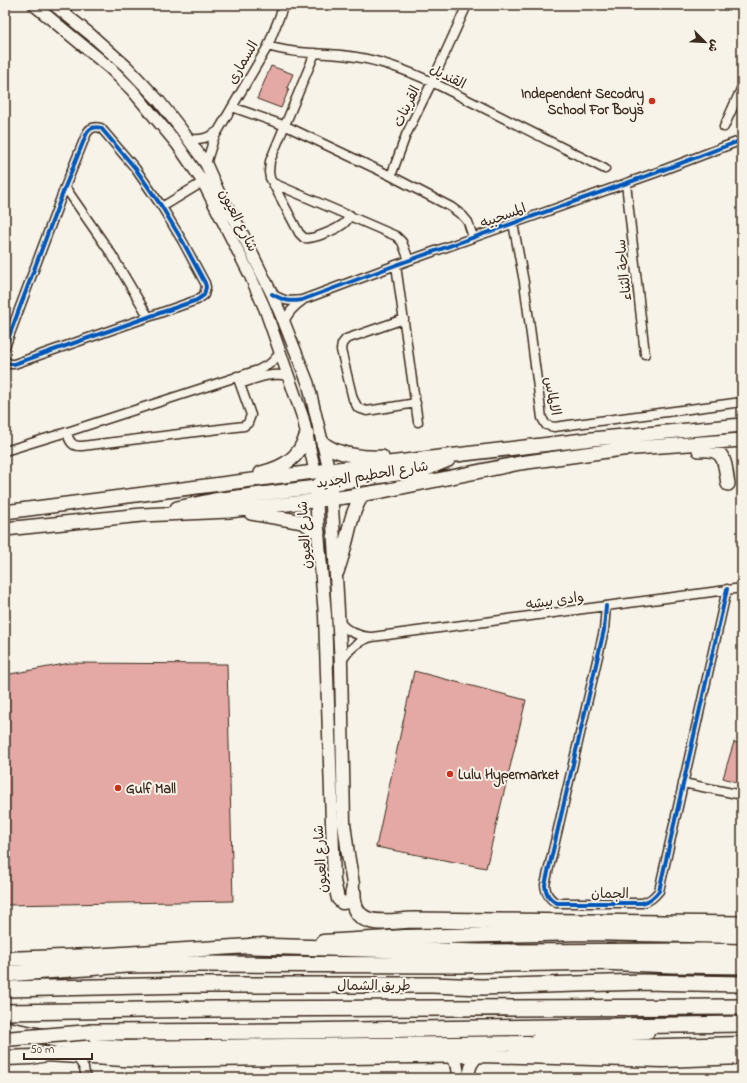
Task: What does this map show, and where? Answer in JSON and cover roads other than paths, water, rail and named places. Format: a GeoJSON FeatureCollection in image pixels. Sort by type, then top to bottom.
{"type":"FeatureCollection","features":[{"type":"Feature","properties":{"kind":"highway"},"geometry":{"type":"LineString","coordinates":[[353,893],[354,906],[358,912],[368,920],[374,922],[419,920],[742,924]]}},
{"type":"Feature","properties":{"kind":"highway"},"geometry":{"type":"LineString","coordinates":[[5,959],[92,956],[405,937],[621,933],[742,936]]}},
{"type":"Feature","properties":{"kind":"highway"},"geometry":{"type":"LineString","coordinates":[[252,946],[480,952],[696,950],[742,952]]}},
{"type":"Feature","properties":{"kind":"highway"},"geometry":{"type":"LineString","coordinates":[[401,965],[459,958],[480,952]]}},
{"type":"Feature","properties":{"kind":"highway"},"geometry":{"type":"LineString","coordinates":[[5,974],[142,965],[462,965],[601,962],[628,964],[742,966]]}},
{"type":"Feature","properties":{"kind":"highway"},"geometry":{"type":"LineString","coordinates":[[432,985],[445,978],[458,975],[610,967],[628,964]]}},
{"type":"Feature","properties":{"kind":"highway","name":"طريق الشمال"},"geometry":{"type":"LineString","coordinates":[[5,989],[198,985],[432,985],[482,987],[642,982],[742,984]]}},
{"type":"Feature","properties":{"kind":"highway","name":"طريق الشمال"},"geometry":{"type":"LineString","coordinates":[[5,1012],[215,1009],[742,1007]]}},
{"type":"Feature","properties":{"kind":"highway"},"geometry":{"type":"LineString","coordinates":[[5,1040],[90,1039],[293,1031],[742,1024]]}},
{"type":"Feature","properties":{"kind":"highway"},"geometry":{"type":"LineString","coordinates":[[528,1043],[555,1037],[671,1031],[689,1025]]}},
{"type":"Feature","properties":{"kind":"highway"},"geometry":{"type":"LineString","coordinates":[[5,1029],[90,1039],[133,1048],[528,1043],[566,1048],[621,1048],[742,1044]]}},
{"type":"Feature","properties":{"kind":"highway"},"geometry":{"type":"LineString","coordinates":[[5,1049],[16,1052],[22,1058]]}},
{"type":"Feature","properties":{"kind":"highway"},"geometry":{"type":"LineString","coordinates":[[5,1058],[22,1058],[46,1054],[139,1060],[449,1055],[663,1060],[742,1057]]}},
{"type":"Feature","properties":{"kind":"main road","name":"شارع الحطيم الجديد"},"geometry":{"type":"LineString","coordinates":[[5,512],[592,438],[742,425]]}},
{"type":"Feature","properties":{"kind":"main road"},"geometry":{"type":"LineString","coordinates":[[235,482],[274,469],[290,461],[302,447],[307,434]]}},
{"type":"Feature","properties":{"kind":"main road","name":"شارع الحطيم الجديد"},"geometry":{"type":"LineString","coordinates":[[5,530],[142,515],[229,511],[316,493],[332,498],[363,494],[520,463],[622,449],[742,440]]}},
{"type":"Feature","properties":{"kind":"main road"},"geometry":{"type":"LineString","coordinates":[[323,443],[335,451],[358,455],[396,457],[412,460]]}},
{"type":"Feature","properties":{"kind":"main road"},"geometry":{"type":"LineString","coordinates":[[622,449],[646,453],[716,451],[723,457],[728,484]]}},
{"type":"Feature","properties":{"kind":"main road"},"geometry":{"type":"LineString","coordinates":[[142,515],[214,500],[316,493],[320,494],[331,484],[341,481],[424,470],[436,466],[456,455]]}},
{"type":"Feature","properties":{"kind":"main road"},"geometry":{"type":"LineString","coordinates":[[316,493],[326,480],[329,470]]}},
{"type":"Feature","properties":{"kind":"main road","name":"شارع العيون"},"geometry":{"type":"LineString","coordinates":[[315,472],[325,615],[334,881],[337,896],[342,903],[349,902],[353,893],[344,823],[341,664],[337,572],[329,470]]}},
{"type":"Feature","properties":{"kind":"main road"},"geometry":{"type":"LineString","coordinates":[[337,572],[352,515],[363,494]]}},
{"type":"Feature","properties":{"kind":"main road"},"geometry":{"type":"LineString","coordinates":[[229,511],[257,513],[297,521],[308,525],[318,532]]}},
{"type":"Feature","properties":{"kind":"street","name":"شارع العيون"},"geometry":{"type":"LineString","coordinates":[[34,5],[110,68],[132,90],[177,144],[203,182],[266,309],[307,434],[315,472]]}},
{"type":"Feature","properties":{"kind":"street","name":"شارع العيون"},"geometry":{"type":"LineString","coordinates":[[54,5],[90,34],[127,67],[159,101],[189,139],[206,164],[219,193],[239,227],[284,322],[308,383],[329,470]]}},
{"type":"Feature","properties":{"kind":"street","name":"السمارى"},"geometry":{"type":"LineString","coordinates":[[206,164],[218,130],[268,46],[284,5]]}},
{"type":"Feature","properties":{"kind":"street","name":"القرينات"},"geometry":{"type":"LineString","coordinates":[[391,176],[406,135],[467,5]]}},
{"type":"Feature","properties":{"kind":"street","name":"القنديل"},"geometry":{"type":"LineString","coordinates":[[268,46],[288,51],[358,57],[404,70],[432,82],[605,169]]}},
{"type":"Feature","properties":{"kind":"street"},"geometry":{"type":"LineString","coordinates":[[315,53],[286,126],[270,161],[269,172],[273,183],[299,233],[304,238],[311,238],[338,227],[346,223],[350,215]]}},
{"type":"Feature","properties":{"kind":"street"},"geometry":{"type":"LineString","coordinates":[[724,127],[742,87]]}},
{"type":"Feature","properties":{"kind":"street"},"geometry":{"type":"LineString","coordinates":[[232,107],[286,126],[391,176],[457,210],[468,222],[473,237]]}},
{"type":"Feature","properties":{"kind":"street"},"geometry":{"type":"LineString","coordinates":[[5,348],[65,187],[88,131],[92,128],[101,128],[135,168],[162,207],[205,283],[206,287],[204,295],[200,298],[14,364],[9,364],[5,360]]}},
{"type":"Feature","properties":{"kind":"street"},"geometry":{"type":"LineString","coordinates":[[189,139],[207,138],[218,130]]}},
{"type":"Feature","properties":{"kind":"street","name":"المسحبيه"},"geometry":{"type":"LineString","coordinates":[[272,294],[281,300],[292,302],[302,300],[742,140]]}},
{"type":"Feature","properties":{"kind":"street"},"geometry":{"type":"LineString","coordinates":[[162,207],[203,182]]}},
{"type":"Feature","properties":{"kind":"street"},"geometry":{"type":"LineString","coordinates":[[273,183],[350,215],[400,238],[409,260]]}},
{"type":"Feature","properties":{"kind":"street","name":"ساحة الثناء"},"geometry":{"type":"LineString","coordinates":[[626,183],[645,354]]}},
{"type":"Feature","properties":{"kind":"street"},"geometry":{"type":"LineString","coordinates":[[65,187],[112,255],[148,316]]}},
{"type":"Feature","properties":{"kind":"street","name":"الالماس"},"geometry":{"type":"LineString","coordinates":[[513,223],[524,282],[542,418],[546,425],[554,427],[742,402]]}},
{"type":"Feature","properties":{"kind":"street"},"geometry":{"type":"LineString","coordinates":[[396,265],[418,422]]}},
{"type":"Feature","properties":{"kind":"street","name":"المسحبيه"},"geometry":{"type":"LineString","coordinates":[[284,322],[288,313],[302,300]]}},
{"type":"Feature","properties":{"kind":"street"},"geometry":{"type":"LineString","coordinates":[[404,319],[346,339],[342,344],[341,350],[353,400],[358,408],[367,411],[416,403]]}},
{"type":"Feature","properties":{"kind":"street"},"geometry":{"type":"LineString","coordinates":[[5,451],[259,373],[281,352]]}},
{"type":"Feature","properties":{"kind":"street"},"geometry":{"type":"LineString","coordinates":[[259,373],[289,376]]}},
{"type":"Feature","properties":{"kind":"street"},"geometry":{"type":"LineString","coordinates":[[67,432],[69,441],[72,444],[82,446],[244,426],[248,423],[251,416],[239,380]]}},
{"type":"Feature","properties":{"kind":"street","name":"وادى بيشه"},"geometry":{"type":"LineString","coordinates":[[341,664],[344,657],[353,646],[372,637],[742,588]]}},
{"type":"Feature","properties":{"kind":"street","name":"الجمان"},"geometry":{"type":"LineString","coordinates":[[606,606],[604,630],[545,885],[548,896],[552,901],[563,904],[642,903],[649,901],[659,891],[727,589]]}},
{"type":"Feature","properties":{"kind":"street","name":"وادى بيشه"},"geometry":{"type":"LineString","coordinates":[[339,622],[360,636],[372,637]]}},
{"type":"Feature","properties":{"kind":"street"},"geometry":{"type":"LineString","coordinates":[[683,783],[742,795]]}},
{"type":"Feature","properties":{"kind":"street"},"geometry":{"type":"LineString","coordinates":[[449,1055],[457,1065],[459,1078]]}},
{"type":"Feature","properties":{"kind":"street"},"geometry":{"type":"LineString","coordinates":[[469,1078],[473,1060],[481,1055]]}},
{"type":"Feature","properties":{"kind":"street"},"geometry":{"type":"LineString","coordinates":[[76,1056],[84,1068],[86,1078]]}},
{"type":"Feature","properties":{"kind":"place","name":"Independent Secodry School For Boys"},"geometry":{"type":"Point","coordinates":[652,101]}},
{"type":"Feature","properties":{"kind":"place","name":"Lulu Hypermarket"},"geometry":{"type":"Point","coordinates":[450,774]}},
{"type":"Feature","properties":{"kind":"place","name":"Gulf Mall"},"geometry":{"type":"Point","coordinates":[118,788]}}]}
